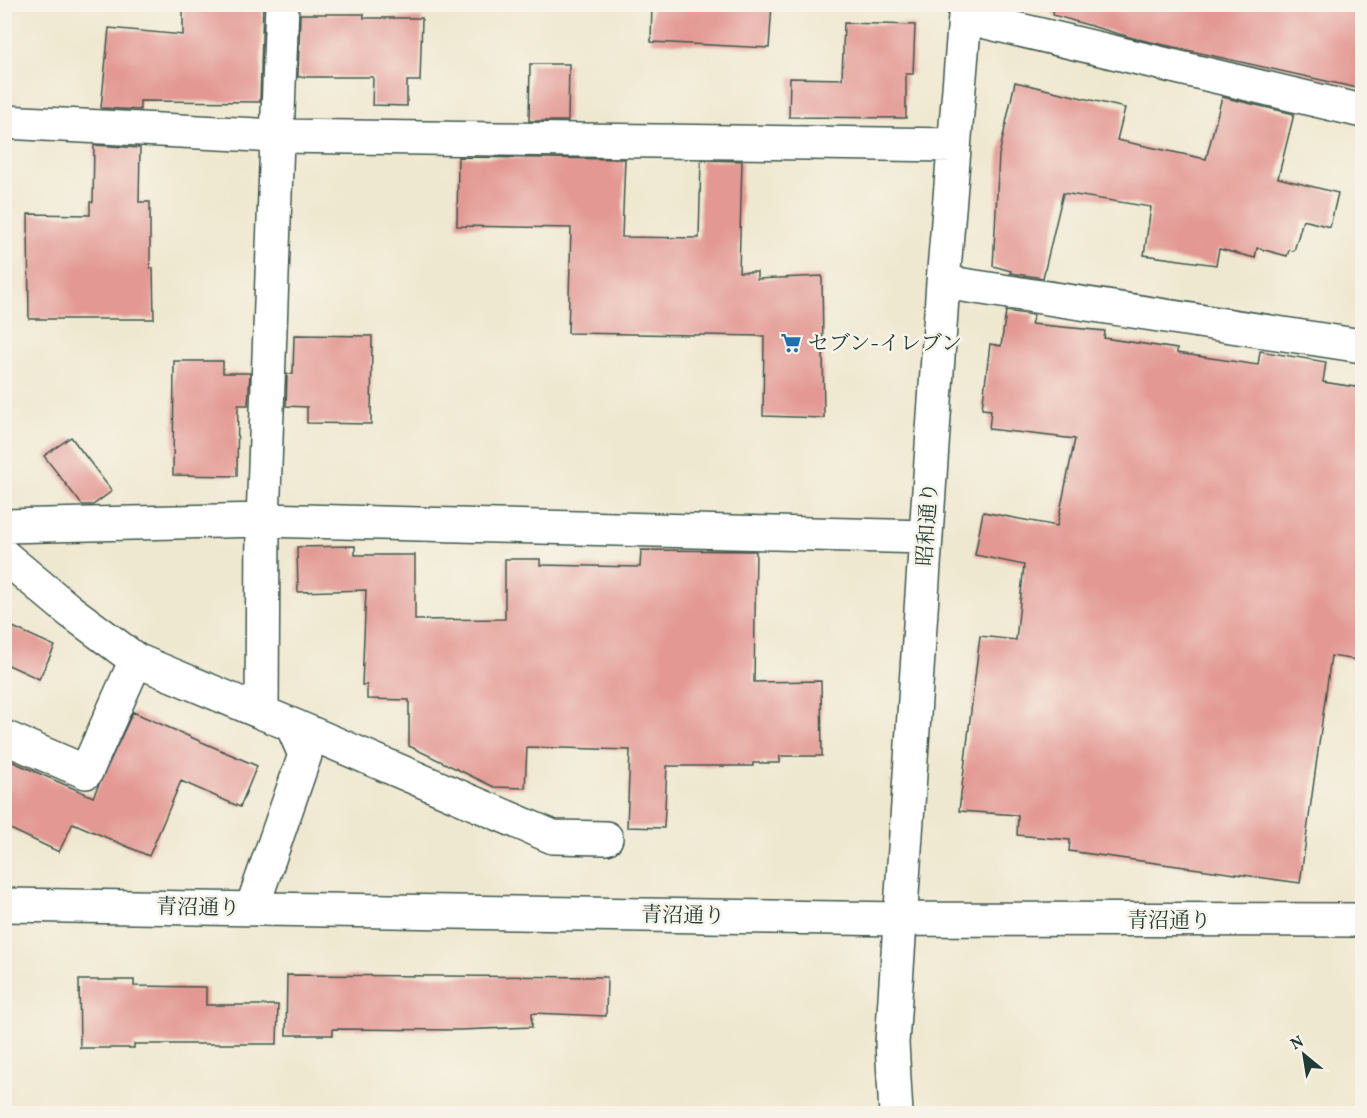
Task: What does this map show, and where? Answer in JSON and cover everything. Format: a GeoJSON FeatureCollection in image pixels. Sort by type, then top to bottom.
{"type":"FeatureCollection","features":[{"type":"Feature","properties":{"kind":"street"},"geometry":{"type":"LineString","coordinates":[[262,711],[263,520],[282,4]]}},
{"type":"Feature","properties":{"kind":"street"},"geometry":{"type":"LineString","coordinates":[[966,11],[1362,111]]}},
{"type":"Feature","properties":{"kind":"street","name":"昭和通り"},"geometry":{"type":"LineString","coordinates":[[896,1113],[892,1043],[943,282],[966,11]]}},
{"type":"Feature","properties":{"kind":"street"},"geometry":{"type":"LineString","coordinates":[[4,122],[277,136],[954,145]]}},
{"type":"Feature","properties":{"kind":"street"},"geometry":{"type":"LineString","coordinates":[[943,282],[1362,346]]}},
{"type":"Feature","properties":{"kind":"street"},"geometry":{"type":"LineString","coordinates":[[4,526],[263,520],[926,537]]}},
{"type":"Feature","properties":{"kind":"street"},"geometry":{"type":"LineString","coordinates":[[4,556],[70,611],[136,660],[262,711],[554,837],[606,838]]}},
{"type":"Feature","properties":{"kind":"street"},"geometry":{"type":"LineString","coordinates":[[4,736],[86,772],[136,660]]}},
{"type":"Feature","properties":{"kind":"street"},"geometry":{"type":"LineString","coordinates":[[252,908],[305,755],[292,725]]}},
{"type":"Feature","properties":{"kind":"street","name":"青沼通り"},"geometry":{"type":"LineString","coordinates":[[4,905],[902,919],[1362,920]]}},
{"type":"Feature","properties":{"kind":"building"},"geometry":{"type":"Polygon","coordinates":[[[183,4],[263,4],[260,102],[140,101],[140,110],[101,108],[109,28],[183,35],[183,4]]]}},
{"type":"Feature","properties":{"kind":"building"},"geometry":{"type":"Polygon","coordinates":[[[652,4],[772,4],[769,48],[651,42],[652,4]]]}},
{"type":"Feature","properties":{"kind":"building"},"geometry":{"type":"Polygon","coordinates":[[[1054,4],[1362,4],[1362,89],[1133,38],[1053,15],[1054,4]]]}},
{"type":"Feature","properties":{"kind":"building"},"geometry":{"type":"Polygon","coordinates":[[[300,14],[364,14],[364,18],[422,18],[420,81],[407,81],[407,106],[372,105],[373,77],[298,77],[300,14]]]}},
{"type":"Feature","properties":{"kind":"building"},"geometry":{"type":"Polygon","coordinates":[[[844,23],[915,25],[913,74],[906,74],[906,118],[789,117],[790,78],[842,79],[844,23]]]}},
{"type":"Feature","properties":{"kind":"building"},"geometry":{"type":"Polygon","coordinates":[[[530,64],[569,64],[568,121],[529,121],[530,64]]]}},
{"type":"Feature","properties":{"kind":"building"},"geometry":{"type":"Polygon","coordinates":[[[1015,82],[1125,108],[1117,140],[1206,159],[1222,97],[1294,114],[1278,178],[1338,193],[1330,227],[1303,220],[1294,251],[1289,250],[1287,256],[1257,248],[1255,258],[1219,249],[1216,265],[1144,255],[1151,207],[1063,193],[1043,278],[1010,273],[1011,271],[993,266],[999,155],[1015,82]]]}},
{"type":"Feature","properties":{"kind":"building"},"geometry":{"type":"Polygon","coordinates":[[[94,145],[140,148],[139,202],[150,202],[150,268],[153,268],[154,319],[29,319],[28,214],[90,215],[90,202],[93,202],[94,145]]]}},
{"type":"Feature","properties":{"kind":"building"},"geometry":{"type":"Polygon","coordinates":[[[458,157],[625,159],[622,237],[699,238],[701,160],[742,161],[739,272],[757,272],[757,279],[822,276],[824,418],[763,416],[764,336],[568,333],[571,228],[457,226],[458,157]]]}},
{"type":"Feature","properties":{"kind":"building"},"geometry":{"type":"Polygon","coordinates":[[[1006,311],[1034,315],[1031,324],[1105,331],[1104,338],[1177,349],[1177,353],[1258,365],[1260,351],[1326,362],[1323,382],[1362,388],[1362,618],[1356,660],[1331,656],[1300,883],[1069,851],[1070,840],[1017,835],[1018,815],[959,811],[980,636],[1016,640],[1024,565],[975,555],[983,512],[1057,526],[1075,439],[989,429],[991,410],[982,409],[990,344],[1001,346],[1006,311]]]}},
{"type":"Feature","properties":{"kind":"building"},"geometry":{"type":"Polygon","coordinates":[[[294,335],[372,336],[371,424],[307,423],[307,407],[286,406],[287,374],[293,374],[294,335]]]}},
{"type":"Feature","properties":{"kind":"building"},"geometry":{"type":"Polygon","coordinates":[[[174,361],[223,361],[223,373],[250,373],[248,405],[238,405],[237,476],[173,475],[174,361]]]}},
{"type":"Feature","properties":{"kind":"building"},"geometry":{"type":"Polygon","coordinates":[[[71,437],[112,491],[93,505],[82,505],[44,456],[71,437]]]}},
{"type":"Feature","properties":{"kind":"building"},"geometry":{"type":"Polygon","coordinates":[[[355,546],[355,555],[415,555],[415,620],[505,619],[505,559],[540,559],[540,565],[640,567],[641,550],[756,551],[754,682],[821,681],[822,756],[780,756],[780,763],[753,763],[753,766],[667,766],[664,828],[627,827],[630,750],[527,747],[525,788],[494,787],[409,746],[409,700],[367,699],[367,685],[362,685],[366,590],[298,592],[297,547],[355,546]]]}},
{"type":"Feature","properties":{"kind":"building"},"geometry":{"type":"Polygon","coordinates":[[[4,623],[55,646],[39,679],[4,663],[4,623]]]}},
{"type":"Feature","properties":{"kind":"building"},"geometry":{"type":"Polygon","coordinates":[[[133,712],[257,766],[240,807],[181,781],[149,856],[73,823],[59,852],[4,826],[4,758],[93,797],[133,712]]]}},
{"type":"Feature","properties":{"kind":"building"},"geometry":{"type":"Polygon","coordinates":[[[287,975],[607,977],[606,1016],[532,1013],[532,1027],[460,1030],[333,1029],[333,1035],[286,1035],[287,975]]]}},
{"type":"Feature","properties":{"kind":"building"},"geometry":{"type":"Polygon","coordinates":[[[79,980],[134,980],[134,986],[206,987],[206,1005],[278,1005],[277,1044],[134,1044],[134,1048],[80,1048],[79,980]]]}},
{"type":"Feature","properties":{"kind":"place","name":"セブン-イレブン"},"geometry":{"type":"Point","coordinates":[791,343]}}]}
